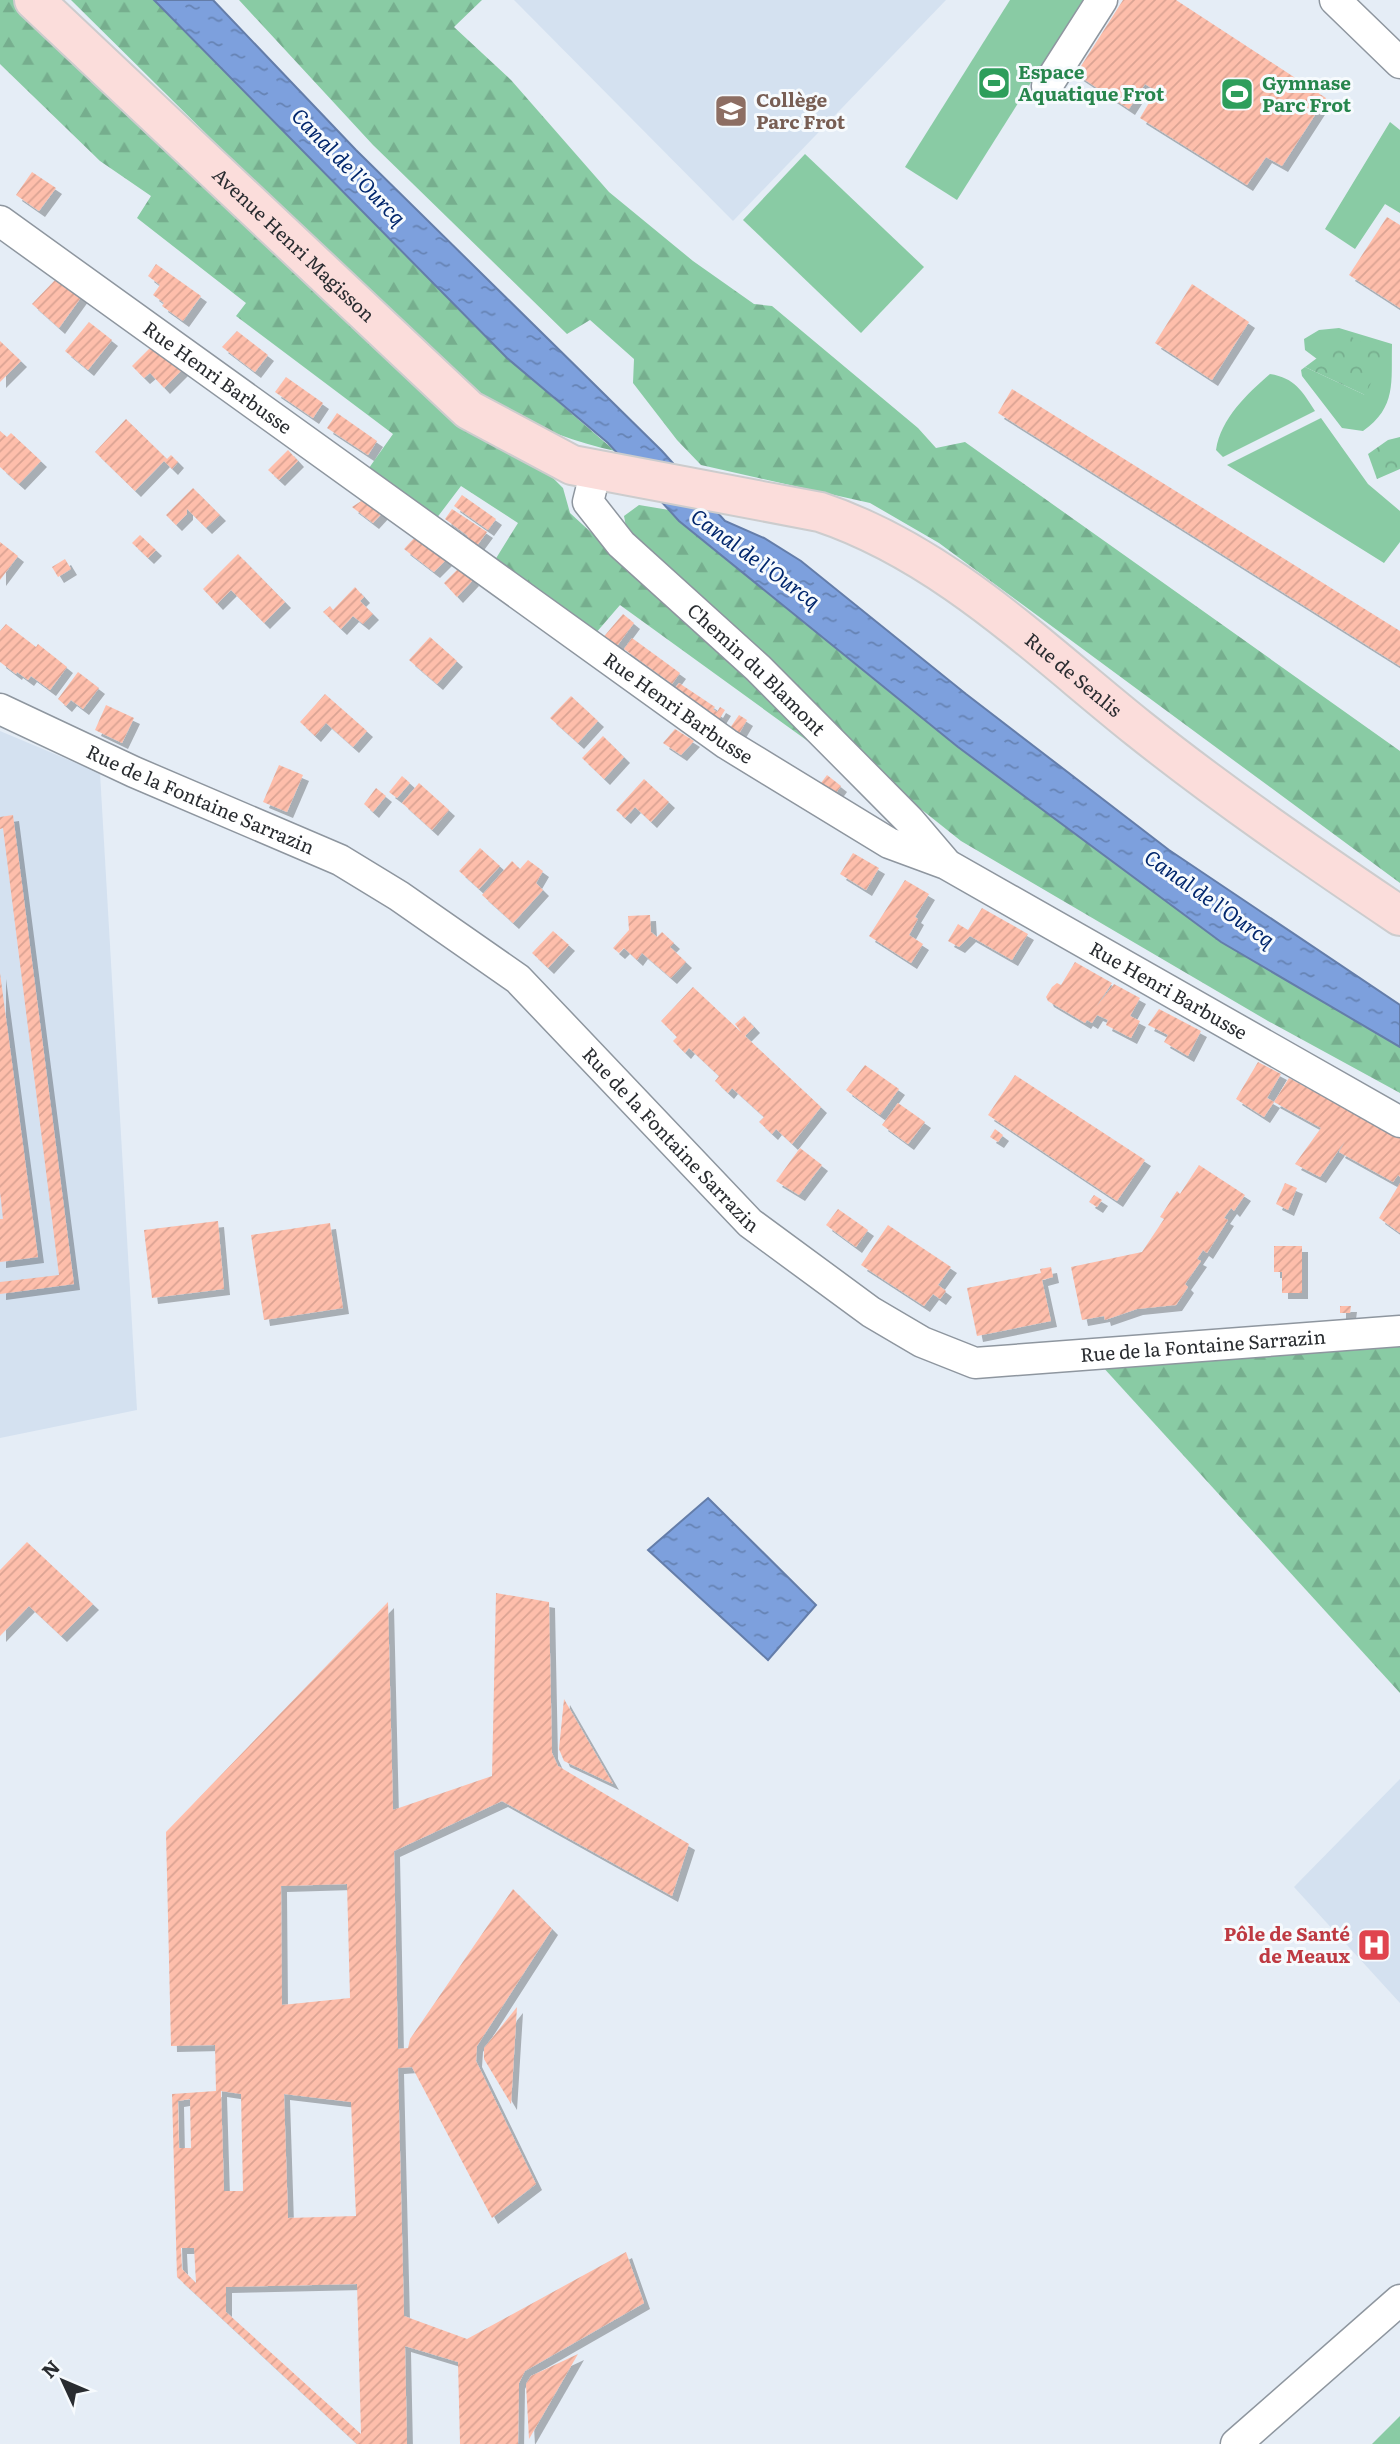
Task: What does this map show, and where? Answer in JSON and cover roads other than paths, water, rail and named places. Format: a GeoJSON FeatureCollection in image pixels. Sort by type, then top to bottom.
{"type":"FeatureCollection","features":[{"type":"Feature","properties":{"kind":"main road","name":"Avenue Henri Magisson"},"geometry":{"type":"LineString","coordinates":[[34,0],[469,410],[584,467],[720,493]]}},
{"type":"Feature","properties":{"kind":"main road","name":"Rue de Senlis"},"geometry":{"type":"LineString","coordinates":[[720,493],[820,512],[851,522],[905,548],[947,575],[1164,749],[1400,916]]}},
{"type":"Feature","properties":{"kind":"street"},"geometry":{"type":"LineString","coordinates":[[1047,86],[1102,0]]}},
{"type":"Feature","properties":{"kind":"street"},"geometry":{"type":"LineString","coordinates":[[1335,0],[1400,63]]}},
{"type":"Feature","properties":{"kind":"street","name":"Rue Henri Barbusse"},"geometry":{"type":"LineString","coordinates":[[0,221],[727,744],[889,843],[946,863],[1400,1122]]}},
{"type":"Feature","properties":{"kind":"street","name":"Chemin du Blamont"},"geometry":{"type":"LineString","coordinates":[[584,467],[588,502],[621,544],[758,668],[909,820],[946,863]]}},
{"type":"Feature","properties":{"kind":"street","name":"Rue de la Fontaine Sarrazin"},"geometry":{"type":"LineString","coordinates":[[0,709],[134,772],[340,860],[399,896],[518,979],[750,1223],[871,1312],[922,1342],[975,1363],[1400,1331]]}},
{"type":"Feature","properties":{"kind":"street"},"geometry":{"type":"LineString","coordinates":[[1236,2444],[1400,2300]]}},
{"type":"Feature","properties":{"kind":"water","name":"Canal de l'Ourcq"},"geometry":{"type":"Polygon","coordinates":[[[154,0],[213,0],[356,150],[662,451],[725,521],[764,538],[801,561],[966,694],[1169,850],[1400,1005],[1400,1047],[1221,942],[958,747],[679,521],[608,443],[507,358],[154,0]]]}},
{"type":"Feature","properties":{"kind":"water"},"geometry":{"type":"Polygon","coordinates":[[[708,1498],[816,1605],[768,1660],[648,1550],[708,1498]]]}},
{"type":"Feature","properties":{"kind":"place","name":"Espace Aquatique Frot"},"geometry":{"type":"Point","coordinates":[994,83]}},
{"type":"Feature","properties":{"kind":"place","name":"Gymnase Parc Frot"},"geometry":{"type":"Point","coordinates":[1237,94]}},
{"type":"Feature","properties":{"kind":"place","name":"Collège Parc Frot"},"geometry":{"type":"Point","coordinates":[731,111]}},
{"type":"Feature","properties":{"kind":"place","name":"Pôle de Santé de Meaux"},"geometry":{"type":"Point","coordinates":[1374,1945]}}]}
